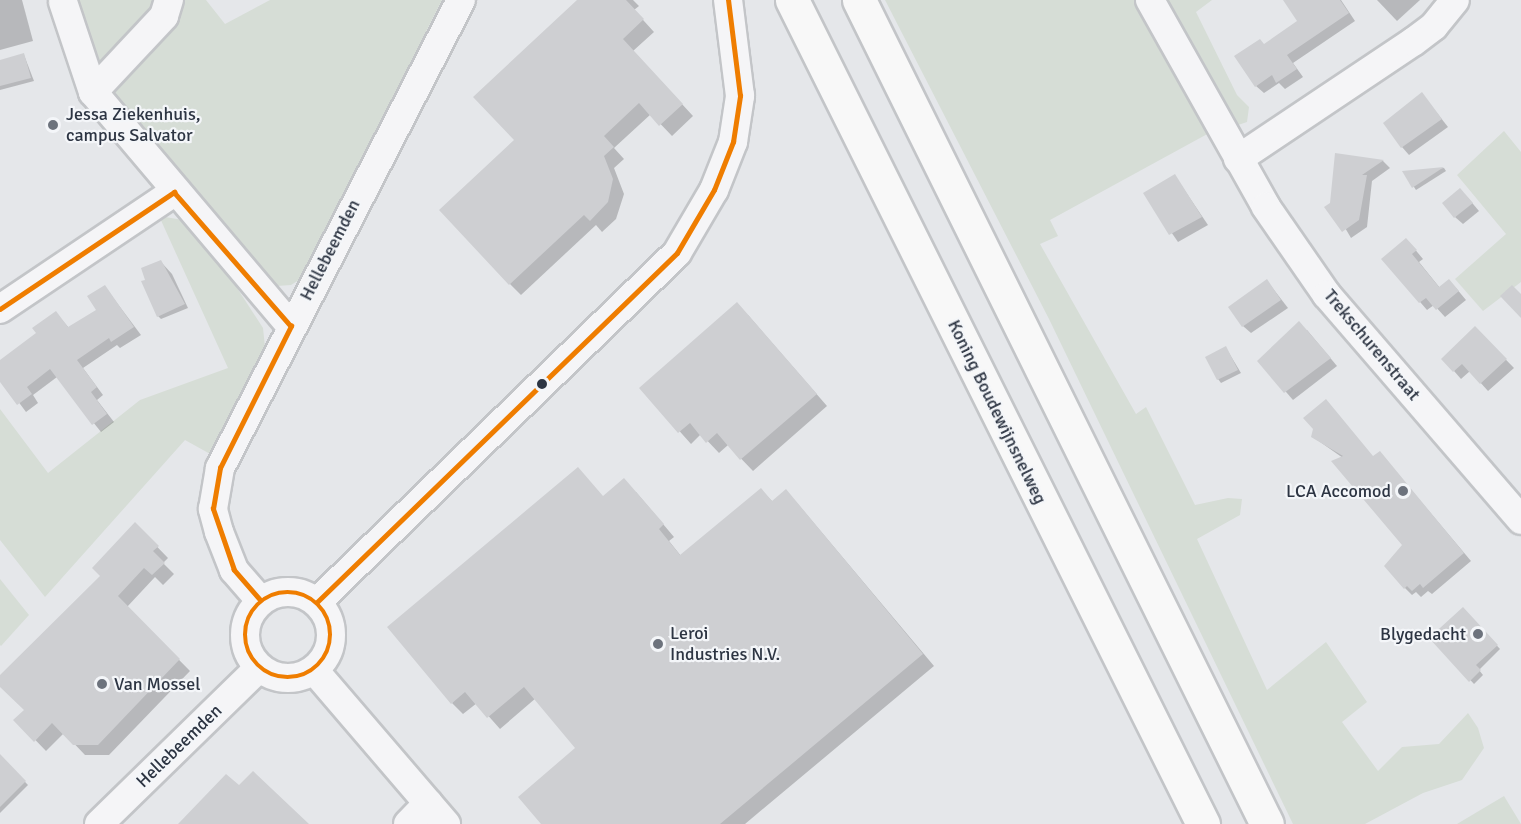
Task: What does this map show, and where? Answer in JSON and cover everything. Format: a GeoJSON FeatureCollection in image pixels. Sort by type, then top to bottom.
{"type":"FeatureCollection","features":[{"type":"Feature","properties":{"kind":"highway","name":"Koning Boudewijnsnelweg"},"geometry":{"type":"LineString","coordinates":[[792,0],[1203,824]]}},
{"type":"Feature","properties":{"kind":"highway"},"geometry":{"type":"LineString","coordinates":[[859,0],[1267,824]]}},
{"type":"Feature","properties":{"kind":"street"},"geometry":{"type":"LineString","coordinates":[[93,92],[164,16],[169,0]]}},
{"type":"Feature","properties":{"kind":"street","name":"Hellebeemden"},"geometry":{"type":"LineString","coordinates":[[260,600],[234,570],[213,509],[220,468],[460,0]]}},
{"type":"Feature","properties":{"kind":"street"},"geometry":{"type":"LineString","coordinates":[[317,602],[677,252],[714,190],[732,142],[740,96],[728,0]]}},
{"type":"Feature","properties":{"kind":"street","name":"Trekschurenstraat"},"geometry":{"type":"LineString","coordinates":[[1150,0],[1266,207],[1327,295],[1521,520]]}},
{"type":"Feature","properties":{"kind":"street"},"geometry":{"type":"LineString","coordinates":[[1238,159],[1413,42],[1434,26],[1455,0]]}},
{"type":"Feature","properties":{"kind":"street"},"geometry":{"type":"LineString","coordinates":[[63,2],[93,92],[174,192],[291,326]]}},
{"type":"Feature","properties":{"kind":"street"},"geometry":{"type":"LineString","coordinates":[[0,309],[174,192]]}},
{"type":"Feature","properties":{"kind":"street"},"geometry":{"type":"LineString","coordinates":[[279,592],[289,592],[299,593],[317,602],[328,618],[331,637],[326,655],[314,670],[286,678],[259,668],[248,652],[244,634],[248,615],[260,600],[279,592]]}},
{"type":"Feature","properties":{"kind":"street","name":"Hellebeemden"},"geometry":{"type":"LineString","coordinates":[[99,824],[259,668]]}},
{"type":"Feature","properties":{"kind":"street"},"geometry":{"type":"LineString","coordinates":[[314,670],[437,813],[408,824]]}},
{"type":"Feature","properties":{"kind":"shaded area"},"geometry":{"type":"Polygon","coordinates":[[[72,0],[162,0],[99,66],[72,0]]]}},
{"type":"Feature","properties":{"kind":"shaded area"},"geometry":{"type":"Polygon","coordinates":[[[178,0],[206,0],[225,24],[270,0],[442,0],[302,278],[291,285],[277,286],[264,279],[111,95],[178,0]]]}},
{"type":"Feature","properties":{"kind":"shaded area"},"geometry":{"type":"Polygon","coordinates":[[[885,0],[1136,0],[1211,132],[1050,220],[1058,236],[1040,244],[1136,414],[1146,407],[1195,505],[1228,498],[1242,499],[1240,515],[1197,539],[1267,690],[1326,642],[1367,702],[1342,722],[1378,771],[1402,747],[1439,744],[1468,713],[1478,728],[1484,748],[1462,780],[1423,793],[1365,824],[1293,824],[1049,319],[885,0]]]}},
{"type":"Feature","properties":{"kind":"shaded area"},"geometry":{"type":"Polygon","coordinates":[[[1162,0],[1212,0],[1196,12],[1237,95],[1249,107],[1247,122],[1232,127],[1162,0]]]}},
{"type":"Feature","properties":{"kind":"shaded area"},"geometry":{"type":"Polygon","coordinates":[[[1504,131],[1521,152],[1521,282],[1483,311],[1455,279],[1506,234],[1457,175],[1504,131]]]}},
{"type":"Feature","properties":{"kind":"shaded area"},"geometry":{"type":"Polygon","coordinates":[[[159,216],[183,220],[206,240],[263,328],[265,347],[212,455],[185,440],[45,597],[0,540],[0,409],[48,473],[140,400],[228,368],[159,216]]]}},
{"type":"Feature","properties":{"kind":"shaded area"},"geometry":{"type":"Polygon","coordinates":[[[0,579],[29,615],[1,646],[0,645],[0,579]]]}},
{"type":"Feature","properties":{"kind":"shaded area"},"geometry":{"type":"Polygon","coordinates":[[[1504,796],[1521,824],[1457,824],[1504,796]]]}},
{"type":"Feature","properties":{"kind":"building"},"geometry":{"type":"Polygon","coordinates":[[[577,0],[626,0],[644,19],[623,39],[683,104],[659,126],[639,103],[604,136],[614,147],[604,156],[613,179],[608,202],[590,221],[584,215],[509,285],[439,210],[514,140],[473,97],[577,0]]]}},
{"type":"Feature","properties":{"kind":"building"},"geometry":{"type":"Polygon","coordinates":[[[1283,0],[1340,0],[1349,13],[1287,55],[1297,69],[1276,83],[1272,75],[1255,87],[1234,56],[1260,39],[1264,44],[1297,21],[1283,0]]]}},
{"type":"Feature","properties":{"kind":"building"},"geometry":{"type":"Polygon","coordinates":[[[24,53],[31,78],[0,86],[0,60],[24,53]]]}},
{"type":"Feature","properties":{"kind":"building"},"geometry":{"type":"Polygon","coordinates":[[[1422,92],[1442,119],[1401,148],[1383,123],[1422,92]]]}},
{"type":"Feature","properties":{"kind":"building"},"geometry":{"type":"Polygon","coordinates":[[[1335,153],[1384,160],[1362,175],[1367,175],[1359,220],[1342,232],[1324,207],[1330,203],[1335,153]]]}},
{"type":"Feature","properties":{"kind":"building"},"geometry":{"type":"Polygon","coordinates":[[[1444,167],[1412,188],[1402,171],[1444,167]]]}},
{"type":"Feature","properties":{"kind":"building"},"geometry":{"type":"Polygon","coordinates":[[[1175,174],[1202,217],[1169,235],[1143,193],[1175,174]]]}},
{"type":"Feature","properties":{"kind":"building"},"geometry":{"type":"Polygon","coordinates":[[[1460,188],[1473,203],[1454,218],[1442,203],[1460,188]]]}},
{"type":"Feature","properties":{"kind":"building"},"geometry":{"type":"Polygon","coordinates":[[[1406,238],[1417,250],[1412,254],[1439,287],[1449,279],[1459,291],[1436,310],[1426,298],[1419,303],[1381,259],[1406,238]]]}},
{"type":"Feature","properties":{"kind":"building"},"geometry":{"type":"Polygon","coordinates":[[[161,260],[185,304],[157,317],[141,281],[145,280],[141,268],[161,260]]]}},
{"type":"Feature","properties":{"kind":"building"},"geometry":{"type":"Polygon","coordinates":[[[1267,279],[1281,300],[1242,327],[1228,307],[1267,279]]]}},
{"type":"Feature","properties":{"kind":"building"},"geometry":{"type":"Polygon","coordinates":[[[105,285],[134,327],[111,342],[109,338],[77,360],[97,387],[91,392],[107,414],[92,425],[50,369],[27,387],[32,394],[17,405],[0,382],[0,360],[36,333],[32,328],[56,311],[68,327],[96,310],[87,296],[105,285]]]}},
{"type":"Feature","properties":{"kind":"building"},"geometry":{"type":"Polygon","coordinates":[[[1512,285],[1521,294],[1521,318],[1500,296],[1512,285]]]}},
{"type":"Feature","properties":{"kind":"building"},"geometry":{"type":"Polygon","coordinates":[[[737,302],[817,394],[740,460],[717,433],[706,443],[690,423],[678,433],[639,388],[737,302]]]}},
{"type":"Feature","properties":{"kind":"building"},"geometry":{"type":"Polygon","coordinates":[[[1299,321],[1331,358],[1284,393],[1257,361],[1299,321]]]}},
{"type":"Feature","properties":{"kind":"building"},"geometry":{"type":"Polygon","coordinates":[[[1475,326],[1507,359],[1480,384],[1462,364],[1453,372],[1441,359],[1475,326]]]}},
{"type":"Feature","properties":{"kind":"building"},"geometry":{"type":"Polygon","coordinates":[[[1226,346],[1238,370],[1217,380],[1205,357],[1226,346]]]}},
{"type":"Feature","properties":{"kind":"building"},"geometry":{"type":"Polygon","coordinates":[[[1326,399],[1373,456],[1380,451],[1464,553],[1423,588],[1420,584],[1412,591],[1407,586],[1404,589],[1384,566],[1402,545],[1331,461],[1343,456],[1311,437],[1313,429],[1303,418],[1326,399]]]}},
{"type":"Feature","properties":{"kind":"building","name":"Leroi Industries N.V."},"geometry":{"type":"Polygon","coordinates":[[[578,467],[603,496],[624,478],[664,524],[659,529],[680,555],[761,488],[772,501],[786,489],[923,654],[720,824],[541,824],[518,797],[575,748],[524,687],[487,718],[465,692],[451,704],[387,627],[578,467]]]}},
{"type":"Feature","properties":{"kind":"building"},"geometry":{"type":"Polygon","coordinates":[[[135,522],[159,546],[153,551],[165,563],[152,575],[144,568],[118,596],[180,659],[98,745],[73,745],[52,723],[34,742],[13,720],[24,710],[0,687],[0,675],[100,576],[92,568],[135,522]]]}},
{"type":"Feature","properties":{"kind":"building"},"geometry":{"type":"Polygon","coordinates":[[[1463,607],[1498,645],[1476,665],[1481,670],[1469,682],[1429,638],[1463,607]]]}},
{"type":"Feature","properties":{"kind":"building"},"geometry":{"type":"Polygon","coordinates":[[[0,754],[26,781],[0,807],[0,754]]]}},
{"type":"Feature","properties":{"kind":"building"},"geometry":{"type":"Polygon","coordinates":[[[253,771],[309,824],[178,824],[226,774],[239,785],[253,771]]]}},
{"type":"Feature","properties":{"kind":"transit line"},"geometry":{"type":"LineString","coordinates":[[317,602],[677,253],[714,190],[733,142],[740,96],[728,0]]}},
{"type":"Feature","properties":{"kind":"transit line"},"geometry":{"type":"LineString","coordinates":[[174,192],[291,326]]}},
{"type":"Feature","properties":{"kind":"transit line"},"geometry":{"type":"LineString","coordinates":[[0,309],[174,192]]}},
{"type":"Feature","properties":{"kind":"transit line"},"geometry":{"type":"LineString","coordinates":[[260,600],[234,570],[213,509],[220,468],[291,326]]}},
{"type":"Feature","properties":{"kind":"transit line"},"geometry":{"type":"LineString","coordinates":[[288,592],[312,599],[324,611],[331,635],[324,659],[312,671],[288,678],[264,671],[252,659],[245,635],[252,611],[264,599],[288,592]]}},
{"type":"Feature","properties":{"kind":"place","name":"Jessa Ziekenhuis, campus Salvator"},"geometry":{"type":"Point","coordinates":[53,125]}},
{"type":"Feature","properties":{"kind":"place","name":"LCA Accomod"},"geometry":{"type":"Point","coordinates":[1403,491]}},
{"type":"Feature","properties":{"kind":"place","name":"Blygedacht"},"geometry":{"type":"Point","coordinates":[1478,634]}},
{"type":"Feature","properties":{"kind":"place","name":"Leroi Industries N.V."},"geometry":{"type":"Point","coordinates":[658,644]}},
{"type":"Feature","properties":{"kind":"place","name":"Van Mossel"},"geometry":{"type":"Point","coordinates":[102,684]}}]}
